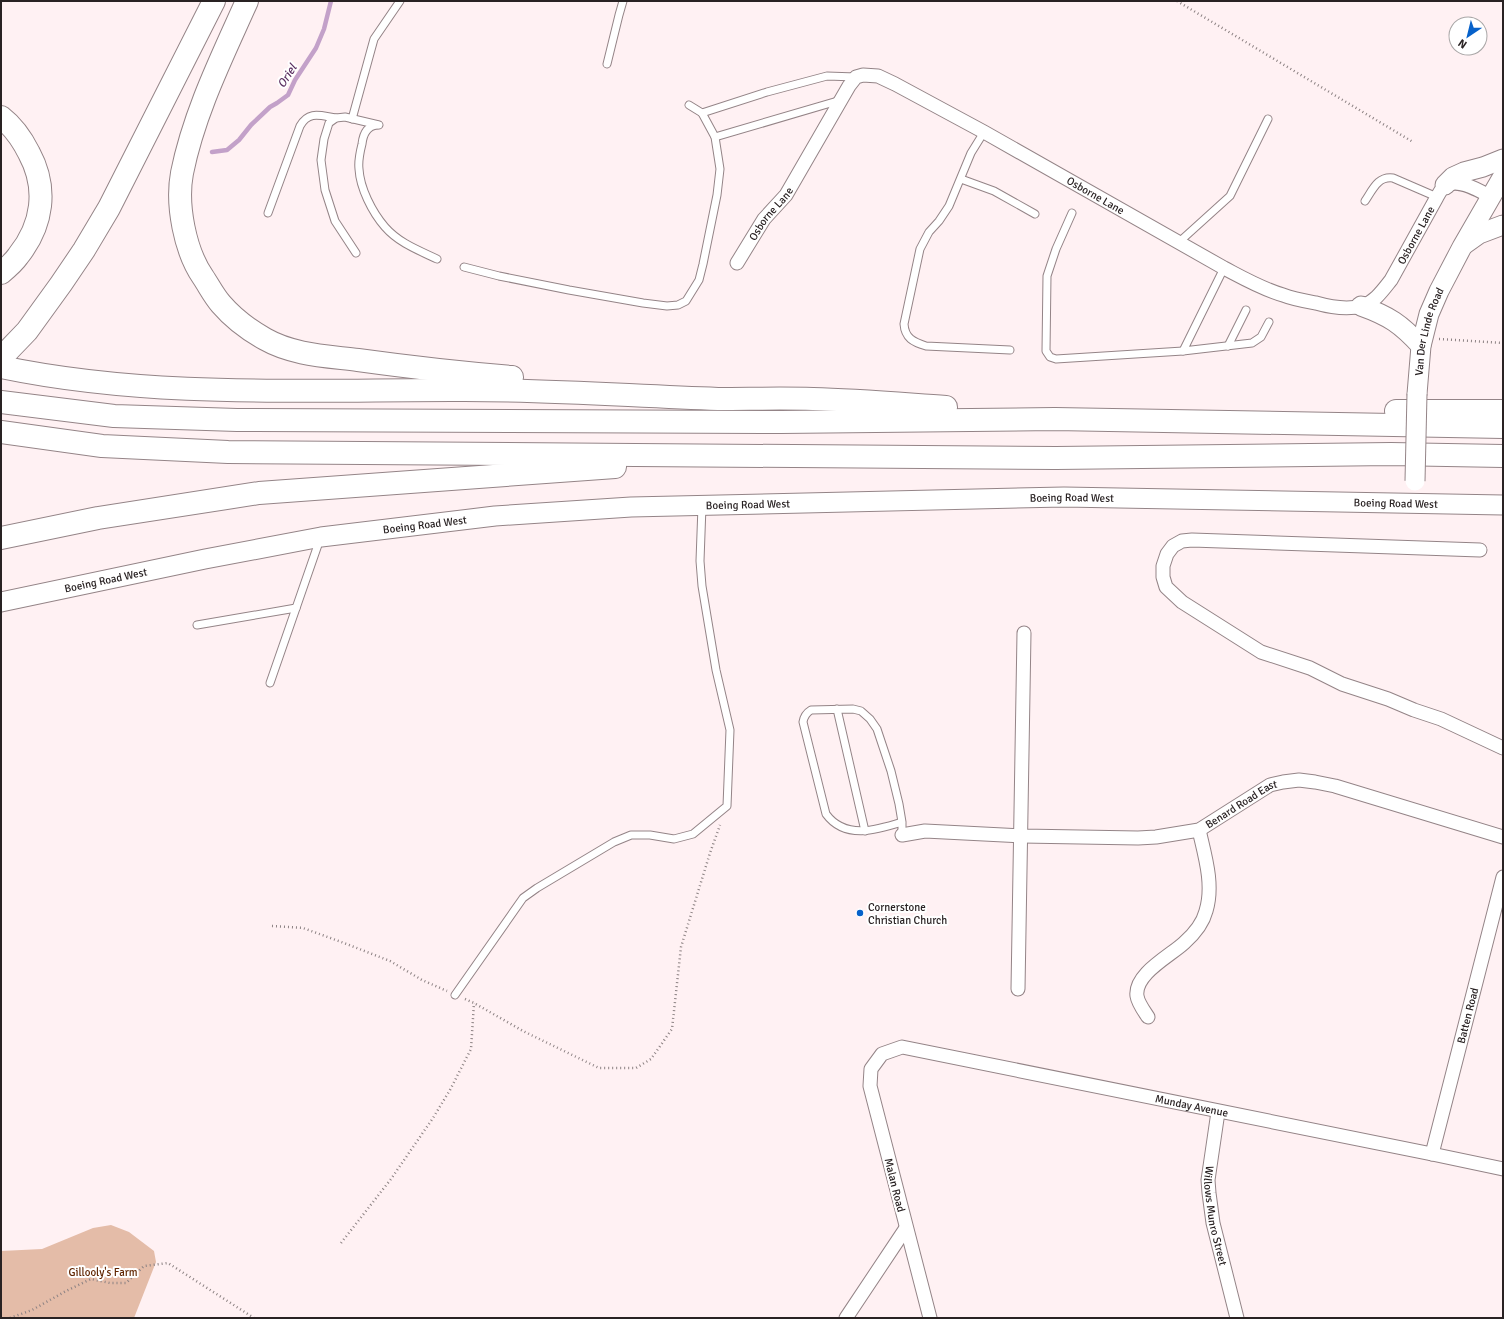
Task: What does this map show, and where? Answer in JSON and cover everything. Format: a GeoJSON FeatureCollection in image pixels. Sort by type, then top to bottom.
{"type":"FeatureCollection","features":[{"type":"Feature","properties":{"kind":"highway"},"geometry":{"type":"LineString","coordinates":[[1,358],[27,331],[62,284],[84,250],[109,208],[214,1]]}},
{"type":"Feature","properties":{"kind":"highway"},"geometry":{"type":"LineString","coordinates":[[247,1],[204,99],[189,145],[182,175],[181,207],[190,252],[199,271],[220,303],[244,326],[266,340],[309,354],[431,370],[536,379],[718,399]]}},
{"type":"Feature","properties":{"kind":"highway"},"geometry":{"type":"LineString","coordinates":[[1,118],[21,138],[34,163],[41,196],[37,223],[30,240],[18,257],[1,273]]}},
{"type":"Feature","properties":{"kind":"highway"},"geometry":{"type":"LineString","coordinates":[[1,367],[35,374],[109,383],[199,390],[516,390],[718,399],[814,399],[959,408],[1055,419]]}},
{"type":"Feature","properties":{"kind":"highway"},"geometry":{"type":"LineString","coordinates":[[8,403],[114,416],[237,420],[781,422],[1055,419],[1503,427]]}},
{"type":"Feature","properties":{"kind":"highway"},"geometry":{"type":"LineString","coordinates":[[1198,421],[1354,412],[1433,410],[1503,411]]}},
{"type":"Feature","properties":{"kind":"highway"},"geometry":{"type":"LineString","coordinates":[[1,432],[102,446],[228,452],[1056,458],[1391,454],[1503,456]]}},
{"type":"Feature","properties":{"kind":"highway"},"geometry":{"type":"LineString","coordinates":[[1391,454],[1503,467]]}},
{"type":"Feature","properties":{"kind":"highway"},"geometry":{"type":"LineString","coordinates":[[1,538],[98,518],[259,493],[778,456]]}},
{"type":"Feature","properties":{"kind":"main road"},"geometry":{"type":"LineString","coordinates":[[1441,191],[1454,176],[1483,168],[1503,159]]}},
{"type":"Feature","properties":{"kind":"main road","name":"Van Der Linde Road"},"geometry":{"type":"LineString","coordinates":[[1414,504],[1417,394],[1422,341],[1429,314],[1462,247],[1497,200],[1503,176]]}},
{"type":"Feature","properties":{"kind":"main road"},"geometry":{"type":"LineString","coordinates":[[1462,247],[1479,234],[1503,226]]}},
{"type":"Feature","properties":{"kind":"main road"},"geometry":{"type":"LineString","coordinates":[[1362,306],[1392,319],[1422,341]]}},
{"type":"Feature","properties":{"kind":"main road","name":"Boeing Road West"},"geometry":{"type":"LineString","coordinates":[[1,602],[205,559],[321,537],[495,516],[631,507],[1064,497],[1503,505]]}},
{"type":"Feature","properties":{"kind":"street","name":"Osborne Lane"},"geometry":{"type":"LineString","coordinates":[[737,263],[764,218],[786,195],[856,77],[863,75],[878,76],[984,132],[1178,243],[1263,288],[1282,295],[1327,306],[1346,308],[1362,306],[1382,292],[1391,280],[1441,191]]}},
{"type":"Feature","properties":{"kind":"street"},"geometry":{"type":"LineString","coordinates":[[1441,191],[1455,183],[1461,184],[1497,200]]}},
{"type":"Feature","properties":{"kind":"street"},"geometry":{"type":"LineString","coordinates":[[1480,550],[1192,540],[1182,541],[1173,546],[1167,554],[1163,566],[1163,577],[1166,587],[1182,602],[1261,652],[1310,668],[1342,684],[1441,719],[1503,748]]}},
{"type":"Feature","properties":{"kind":"street"},"geometry":{"type":"LineString","coordinates":[[1018,989],[1022,836],[1024,633]]}},
{"type":"Feature","properties":{"kind":"street","name":"Benard Road East"},"geometry":{"type":"LineString","coordinates":[[902,835],[926,831],[1022,836],[1156,837],[1199,830],[1270,785],[1298,780],[1335,786],[1503,837]]}},
{"type":"Feature","properties":{"kind":"street"},"geometry":{"type":"LineString","coordinates":[[1148,1017],[1137,996],[1137,988],[1142,979],[1151,969],[1184,943],[1201,922],[1206,912],[1210,894],[1209,875],[1199,830]]}},
{"type":"Feature","properties":{"kind":"street","name":"Batten Road"},"geometry":{"type":"LineString","coordinates":[[1432,1154],[1503,877]]}},
{"type":"Feature","properties":{"kind":"street","name":"Munday Avenue"},"geometry":{"type":"LineString","coordinates":[[882,1054],[902,1047],[1503,1169]]}},
{"type":"Feature","properties":{"kind":"street","name":"Malan Road"},"geometry":{"type":"LineString","coordinates":[[882,1054],[871,1070],[870,1086],[930,1318]]}},
{"type":"Feature","properties":{"kind":"street","name":"Willows Munro Street"},"geometry":{"type":"LineString","coordinates":[[1218,1112],[1208,1180],[1209,1193],[1213,1223],[1237,1318]]}},
{"type":"Feature","properties":{"kind":"street"},"geometry":{"type":"LineString","coordinates":[[846,1318],[906,1228]]}},
{"type":"Feature","properties":{"kind":"lane"},"geometry":{"type":"LineString","coordinates":[[352,119],[374,39],[400,1]]}},
{"type":"Feature","properties":{"kind":"lane"},"geometry":{"type":"LineString","coordinates":[[607,64],[618,14],[623,1]]}},
{"type":"Feature","properties":{"kind":"lane"},"geometry":{"type":"LineString","coordinates":[[702,113],[767,92],[827,76],[856,77]]}},
{"type":"Feature","properties":{"kind":"lane"},"geometry":{"type":"LineString","coordinates":[[715,136],[841,100]]}},
{"type":"Feature","properties":{"kind":"lane"},"geometry":{"type":"LineString","coordinates":[[464,267],[569,290],[667,306],[678,306],[686,301],[699,280],[704,264],[718,195],[720,169],[715,136],[702,113],[689,105]]}},
{"type":"Feature","properties":{"kind":"lane"},"geometry":{"type":"LineString","coordinates":[[268,213],[300,126],[304,119],[312,115],[352,119],[379,125],[372,125],[363,137],[359,168],[363,189],[384,227],[400,241],[437,259]]}},
{"type":"Feature","properties":{"kind":"lane"},"geometry":{"type":"LineString","coordinates":[[336,118],[329,123],[324,139],[321,160],[324,183],[335,221],[356,253]]}},
{"type":"Feature","properties":{"kind":"lane"},"geometry":{"type":"LineString","coordinates":[[1178,243],[1230,196],[1268,119]]}},
{"type":"Feature","properties":{"kind":"lane"},"geometry":{"type":"LineString","coordinates":[[984,132],[971,153],[949,206],[939,221],[929,232],[920,249],[904,324],[905,332],[916,344],[926,346],[1010,350]]}},
{"type":"Feature","properties":{"kind":"lane"},"geometry":{"type":"LineString","coordinates":[[1365,200],[1380,180],[1385,178],[1393,178],[1441,191]]}},
{"type":"Feature","properties":{"kind":"lane"},"geometry":{"type":"LineString","coordinates":[[961,179],[994,192],[1035,214]]}},
{"type":"Feature","properties":{"kind":"lane"},"geometry":{"type":"LineString","coordinates":[[1072,213],[1056,249],[1048,276],[1046,351],[1050,357],[1056,359],[1184,351],[1252,343],[1261,338],[1269,322]]}},
{"type":"Feature","properties":{"kind":"lane"},"geometry":{"type":"LineString","coordinates":[[1184,351],[1224,268]]}},
{"type":"Feature","properties":{"kind":"lane"},"geometry":{"type":"LineString","coordinates":[[1228,346],[1246,310]]}},
{"type":"Feature","properties":{"kind":"lane"},"geometry":{"type":"LineString","coordinates":[[455,995],[508,917],[523,898],[614,842],[631,835],[650,834],[674,839],[693,834],[727,806],[730,730],[716,670],[702,586],[700,561],[702,506]]}},
{"type":"Feature","properties":{"kind":"lane"},"geometry":{"type":"LineString","coordinates":[[270,683],[321,537]]}},
{"type":"Feature","properties":{"kind":"lane"},"geometry":{"type":"LineString","coordinates":[[197,625],[296,608]]}},
{"type":"Feature","properties":{"kind":"lane"},"geometry":{"type":"LineString","coordinates":[[837,709],[865,831]]}},
{"type":"Feature","properties":{"kind":"lane"},"geometry":{"type":"LineString","coordinates":[[902,822],[880,829],[865,831],[838,825],[832,821],[826,814],[803,722],[805,714],[811,710],[853,709],[861,711],[870,719],[878,729],[891,771],[902,822],[902,835]]}},
{"type":"Feature","properties":{"kind":"path"},"geometry":{"type":"LineString","coordinates":[[1177,1],[1414,142]]}},
{"type":"Feature","properties":{"kind":"path"},"geometry":{"type":"LineString","coordinates":[[1422,341],[1503,343]]}},
{"type":"Feature","properties":{"kind":"path"},"geometry":{"type":"LineString","coordinates":[[272,926],[303,928],[344,942],[390,961],[422,980],[474,1003],[523,1031],[599,1068],[636,1068],[651,1059],[672,1029],[681,947],[710,853],[727,806]]}},
{"type":"Feature","properties":{"kind":"path"},"geometry":{"type":"LineString","coordinates":[[341,1243],[391,1179],[433,1118],[450,1090],[471,1049],[474,1003]]}},
{"type":"Feature","properties":{"kind":"path"},"geometry":{"type":"LineString","coordinates":[[10,1318],[32,1310],[91,1279],[110,1283],[126,1283],[144,1266],[168,1263],[254,1318]]}},
{"type":"Feature","properties":{"kind":"green space","name":"Gillooly's Farm"},"geometry":{"type":"Polygon","coordinates":[[[111,1225],[129,1232],[154,1251],[156,1262],[134,1318],[1,1318],[1,1251],[42,1249],[93,1228],[111,1225]]]}},
{"type":"Feature","properties":{"kind":"waterway","name":"Oriel"},"geometry":{"type":"LineString","coordinates":[[212,152],[227,150],[239,140],[251,125],[270,107],[288,95],[295,80],[316,48],[324,29],[331,1]]}},
{"type":"Feature","properties":{"kind":"place","name":"Cornerstone Christian Church"},"geometry":{"type":"Point","coordinates":[860,913]}}]}
